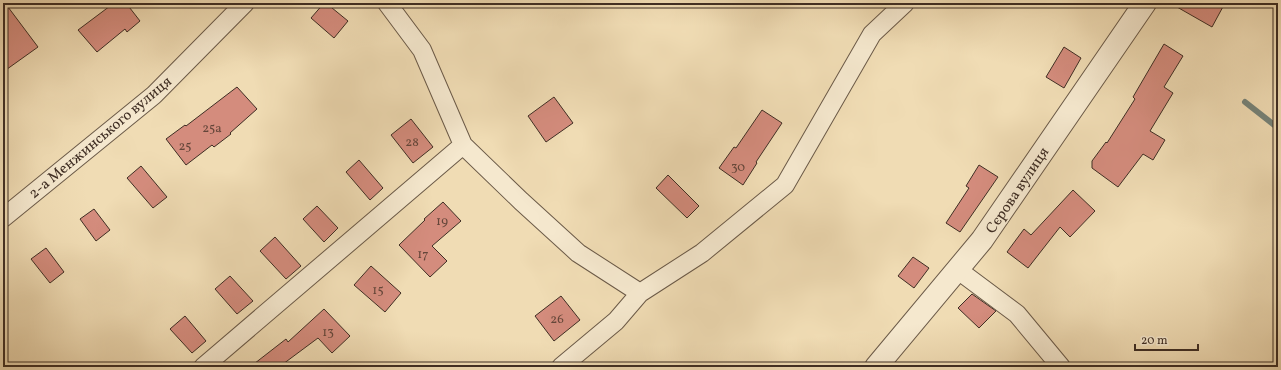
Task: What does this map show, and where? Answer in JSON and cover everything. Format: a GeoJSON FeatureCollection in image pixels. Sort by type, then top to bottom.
{"type":"FeatureCollection","features":[{"type":"Feature","properties":{"kind":"street","name":"2-а Менжинського вулиця"},"geometry":{"type":"LineString","coordinates":[[3,218],[154,95],[245,3]]}},
{"type":"Feature","properties":{"kind":"street"},"geometry":{"type":"LineString","coordinates":[[387,3],[422,50],[463,145],[578,253],[640,293]]}},
{"type":"Feature","properties":{"kind":"street"},"geometry":{"type":"LineString","coordinates":[[561,367],[616,321],[640,293],[702,253],[786,185],[872,34],[905,3]]}},
{"type":"Feature","properties":{"kind":"street","name":"Сєрова вулиця"},"geometry":{"type":"LineString","coordinates":[[876,367],[982,240],[1145,3]]}},
{"type":"Feature","properties":{"kind":"street"},"geometry":{"type":"LineString","coordinates":[[204,367],[463,145]]}},
{"type":"Feature","properties":{"kind":"street"},"geometry":{"type":"LineString","coordinates":[[958,270],[1017,314],[1061,367]]}},
{"type":"Feature","properties":{"kind":"building"},"geometry":{"type":"Polygon","coordinates":[[[3,3],[5,3],[38,47],[3,72],[3,3]]]}},
{"type":"Feature","properties":{"kind":"building"},"geometry":{"type":"Polygon","coordinates":[[[114,3],[126,3],[140,21],[127,32],[125,29],[97,52],[78,30],[114,3]]]}},
{"type":"Feature","properties":{"kind":"building"},"geometry":{"type":"Polygon","coordinates":[[[324,3],[348,21],[334,38],[311,18],[324,3]]]}},
{"type":"Feature","properties":{"kind":"building"},"geometry":{"type":"Polygon","coordinates":[[[1170,3],[1225,3],[1212,27],[1170,3]]]}},
{"type":"Feature","properties":{"kind":"building"},"geometry":{"type":"Polygon","coordinates":[[[1164,44],[1183,56],[1164,87],[1173,93],[1150,131],[1165,140],[1153,160],[1143,154],[1118,187],[1092,168],[1092,161],[1106,142],[1107,143],[1135,99],[1133,97],[1164,44]]]}},
{"type":"Feature","properties":{"kind":"building"},"geometry":{"type":"Polygon","coordinates":[[[1064,47],[1081,58],[1064,88],[1046,77],[1064,47]]]}},
{"type":"Feature","properties":{"kind":"building"},"geometry":{"type":"Polygon","coordinates":[[[237,87],[257,109],[230,133],[231,134],[214,147],[212,145],[186,165],[166,139],[185,125],[186,126],[237,87]]]}},
{"type":"Feature","properties":{"kind":"building"},"geometry":{"type":"Polygon","coordinates":[[[554,97],[573,123],[546,142],[528,116],[554,97]]]}},
{"type":"Feature","properties":{"kind":"building"},"geometry":{"type":"Polygon","coordinates":[[[762,110],[782,123],[756,162],[757,163],[743,185],[719,168],[734,147],[736,148],[762,110]]]}},
{"type":"Feature","properties":{"kind":"building"},"geometry":{"type":"Polygon","coordinates":[[[411,119],[433,147],[413,163],[391,135],[411,119]]]}},
{"type":"Feature","properties":{"kind":"building"},"geometry":{"type":"Polygon","coordinates":[[[359,160],[383,188],[370,200],[346,172],[359,160]]]}},
{"type":"Feature","properties":{"kind":"building"},"geometry":{"type":"Polygon","coordinates":[[[979,165],[998,177],[960,232],[946,223],[969,188],[966,186],[979,165]]]}},
{"type":"Feature","properties":{"kind":"building"},"geometry":{"type":"Polygon","coordinates":[[[141,166],[167,197],[153,208],[127,178],[141,166]]]}},
{"type":"Feature","properties":{"kind":"building"},"geometry":{"type":"Polygon","coordinates":[[[668,175],[699,206],[687,218],[656,188],[668,175]]]}},
{"type":"Feature","properties":{"kind":"building"},"geometry":{"type":"Polygon","coordinates":[[[1073,190],[1095,211],[1070,237],[1060,227],[1028,268],[1007,252],[1024,229],[1031,235],[1073,190]]]}},
{"type":"Feature","properties":{"kind":"building"},"geometry":{"type":"Polygon","coordinates":[[[443,202],[461,221],[432,246],[447,261],[430,277],[399,245],[443,202]]]}},
{"type":"Feature","properties":{"kind":"building"},"geometry":{"type":"Polygon","coordinates":[[[317,206],[338,228],[324,242],[303,219],[317,206]]]}},
{"type":"Feature","properties":{"kind":"building"},"geometry":{"type":"Polygon","coordinates":[[[94,209],[110,230],[96,241],[80,219],[94,209]]]}},
{"type":"Feature","properties":{"kind":"building"},"geometry":{"type":"Polygon","coordinates":[[[275,237],[301,266],[286,279],[260,251],[275,237]]]}},
{"type":"Feature","properties":{"kind":"building"},"geometry":{"type":"Polygon","coordinates":[[[46,248],[64,272],[50,283],[31,259],[46,248]]]}},
{"type":"Feature","properties":{"kind":"building"},"geometry":{"type":"Polygon","coordinates":[[[913,257],[929,268],[914,288],[898,276],[913,257]]]}},
{"type":"Feature","properties":{"kind":"building"},"geometry":{"type":"Polygon","coordinates":[[[371,266],[401,293],[385,312],[354,285],[371,266]]]}},
{"type":"Feature","properties":{"kind":"building"},"geometry":{"type":"Polygon","coordinates":[[[230,276],[253,301],[237,314],[215,289],[230,276]]]}},
{"type":"Feature","properties":{"kind":"building"},"geometry":{"type":"Polygon","coordinates":[[[972,294],[996,311],[979,328],[958,308],[972,294]]]}},
{"type":"Feature","properties":{"kind":"building"},"geometry":{"type":"Polygon","coordinates":[[[561,296],[580,320],[554,341],[535,316],[561,296]]]}},
{"type":"Feature","properties":{"kind":"building"},"geometry":{"type":"Polygon","coordinates":[[[324,309],[350,336],[332,353],[318,338],[279,367],[250,367],[286,339],[288,342],[324,309]]]}},
{"type":"Feature","properties":{"kind":"building"},"geometry":{"type":"Polygon","coordinates":[[[185,316],[206,341],[192,353],[170,329],[185,316]]]}},
{"type":"Feature","properties":{"kind":"waterway"},"geometry":{"type":"LineString","coordinates":[[1245,102],[1278,128]]}}]}
